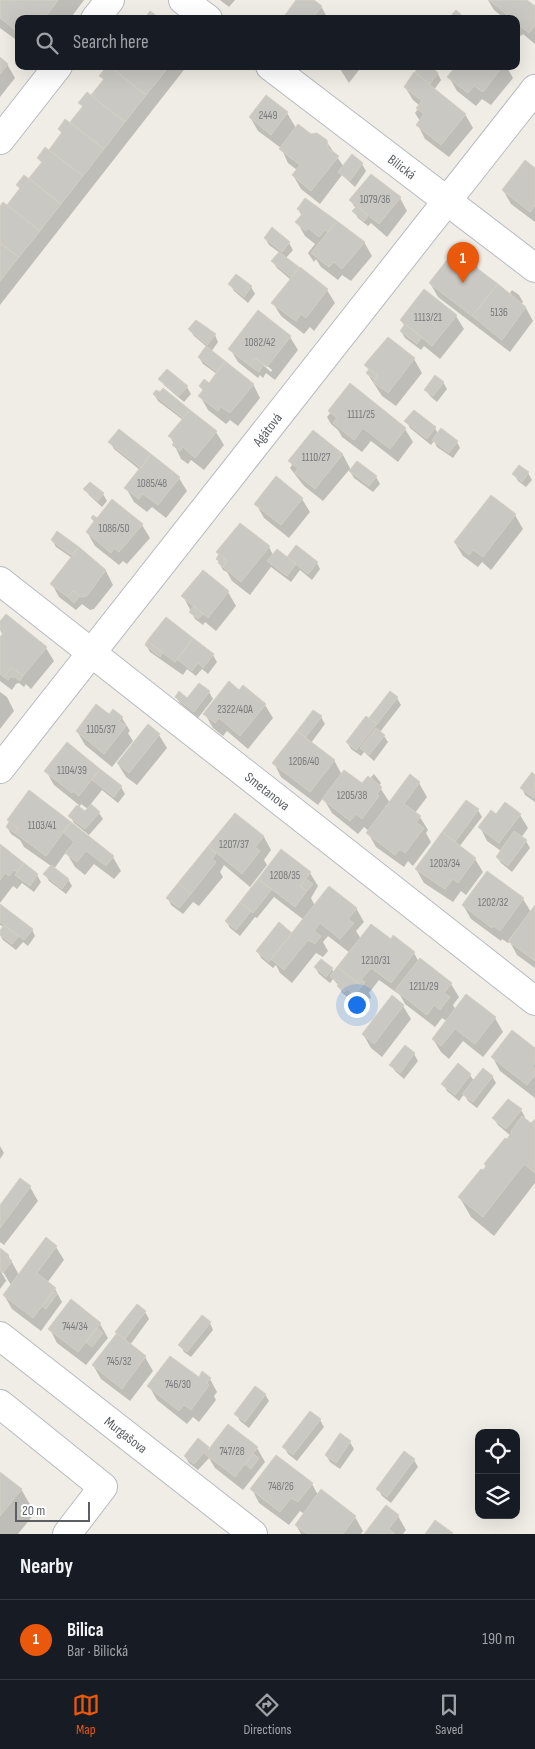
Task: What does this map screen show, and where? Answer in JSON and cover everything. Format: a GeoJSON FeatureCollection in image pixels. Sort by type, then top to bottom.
{"type":"FeatureCollection","features":[{"type":"Feature","properties":{"kind":"street"},"geometry":{"type":"LineString","coordinates":[[98,15],[110,0]]}},
{"type":"Feature","properties":{"kind":"street"},"geometry":{"type":"LineString","coordinates":[[183,0],[203,15]]}},
{"type":"Feature","properties":{"kind":"street"},"geometry":{"type":"LineString","coordinates":[[0,140],[55,70]]}},
{"type":"Feature","properties":{"kind":"street","name":"Bilická"},"geometry":{"type":"LineString","coordinates":[[275,70],[535,268]]}},
{"type":"Feature","properties":{"kind":"street","name":"Agátová"},"geometry":{"type":"LineString","coordinates":[[0,769],[535,89]]}},
{"type":"Feature","properties":{"kind":"street","name":"Smetanova"},"geometry":{"type":"LineString","coordinates":[[0,581],[535,1001]]}},
{"type":"Feature","properties":{"kind":"street","name":"Murgašova"},"geometry":{"type":"LineString","coordinates":[[0,1336],[253,1534]]}},
{"type":"Feature","properties":{"kind":"street"},"geometry":{"type":"LineString","coordinates":[[0,1404],[102,1487],[67,1534]]}},
{"type":"Feature","properties":{"kind":"building"},"geometry":{"type":"Polygon","coordinates":[[[0,0],[58,0],[47,15],[15,15],[15,30],[0,18],[0,0]]]}},
{"type":"Feature","properties":{"kind":"building"},"geometry":{"type":"Polygon","coordinates":[[[296,0],[314,0],[322,6],[315,15],[285,15],[296,0]]]}},
{"type":"Feature","properties":{"kind":"building"},"geometry":{"type":"Polygon","coordinates":[[[489,0],[527,0],[535,6],[535,25],[529,33],[520,26],[520,15],[507,15],[489,0]]]}},
{"type":"Feature","properties":{"kind":"building"},"geometry":{"type":"Polygon","coordinates":[[[456,10],[462,15],[452,15],[456,10]]]}},
{"type":"Feature","properties":{"kind":"building"},"geometry":{"type":"Polygon","coordinates":[[[150,11],[156,15],[147,15],[150,11]]]}},
{"type":"Feature","properties":{"kind":"building"},"geometry":{"type":"Polygon","coordinates":[[[0,57],[8,64],[0,74],[0,57]]]}},
{"type":"Feature","properties":{"kind":"building"},"geometry":{"type":"Polygon","coordinates":[[[104,70],[114,70],[146,95],[125,122],[91,95],[104,79],[99,76],[104,70]]]}},
{"type":"Feature","properties":{"kind":"building"},"geometry":{"type":"Polygon","coordinates":[[[113,70],[166,70],[146,95],[113,70]]]}},
{"type":"Feature","properties":{"kind":"building"},"geometry":{"type":"Polygon","coordinates":[[[417,70],[435,70],[438,73],[430,84],[415,72],[417,70]]]}},
{"type":"Feature","properties":{"kind":"building"},"geometry":{"type":"Polygon","coordinates":[[[453,70],[500,70],[483,92],[474,86],[468,93],[447,77],[453,70]]]}},
{"type":"Feature","properties":{"kind":"building"},"geometry":{"type":"Polygon","coordinates":[[[414,72],[466,114],[441,145],[416,125],[424,114],[416,108],[422,101],[404,87],[414,72]]]}},
{"type":"Feature","properties":{"kind":"building"},"geometry":{"type":"Polygon","coordinates":[[[87,92],[125,122],[104,149],[70,122],[83,106],[78,103],[87,92]]]}},
{"type":"Feature","properties":{"kind":"building"},"geometry":{"type":"Polygon","coordinates":[[[266,95],[288,112],[271,135],[249,117],[266,95]]]}},
{"type":"Feature","properties":{"kind":"building"},"geometry":{"type":"Polygon","coordinates":[[[65,119],[104,149],[83,176],[49,150],[62,132],[58,129],[65,119]]]}},
{"type":"Feature","properties":{"kind":"building"},"geometry":{"type":"Polygon","coordinates":[[[298,124],[311,134],[317,133],[327,140],[328,148],[339,156],[311,191],[292,175],[300,165],[279,149],[298,124]]]}},
{"type":"Feature","properties":{"kind":"building"},"geometry":{"type":"Polygon","coordinates":[[[45,147],[83,176],[61,204],[29,178],[42,162],[37,158],[45,147]]]}},
{"type":"Feature","properties":{"kind":"building"},"geometry":{"type":"Polygon","coordinates":[[[352,154],[363,163],[350,181],[338,172],[352,154]]]}},
{"type":"Feature","properties":{"kind":"building"},"geometry":{"type":"Polygon","coordinates":[[[525,160],[535,168],[535,206],[530,212],[502,190],[525,160]]]}},
{"type":"Feature","properties":{"kind":"building"},"geometry":{"type":"Polygon","coordinates":[[[371,174],[401,197],[379,224],[349,200],[371,174]]]}},
{"type":"Feature","properties":{"kind":"building"},"geometry":{"type":"Polygon","coordinates":[[[24,175],[61,204],[40,231],[7,205],[20,188],[16,185],[24,175]]]}},
{"type":"Feature","properties":{"kind":"building"},"geometry":{"type":"Polygon","coordinates":[[[305,198],[337,221],[328,232],[325,230],[319,237],[308,228],[306,231],[295,222],[303,213],[297,209],[305,198]]]}},
{"type":"Feature","properties":{"kind":"building"},"geometry":{"type":"Polygon","coordinates":[[[3,202],[40,231],[19,257],[0,243],[0,206],[3,202]]]}},
{"type":"Feature","properties":{"kind":"building"},"geometry":{"type":"Polygon","coordinates":[[[357,206],[368,216],[364,221],[352,211],[357,206]]]}},
{"type":"Feature","properties":{"kind":"building"},"geometry":{"type":"Polygon","coordinates":[[[337,221],[365,242],[342,269],[334,262],[329,267],[311,253],[337,221]]]}},
{"type":"Feature","properties":{"kind":"building"},"geometry":{"type":"Polygon","coordinates":[[[272,227],[290,242],[282,252],[264,238],[272,227]]]}},
{"type":"Feature","properties":{"kind":"building"},"geometry":{"type":"Polygon","coordinates":[[[0,243],[19,257],[0,281],[0,243]]]}},
{"type":"Feature","properties":{"kind":"building"},"geometry":{"type":"Polygon","coordinates":[[[454,251],[498,284],[472,316],[429,283],[454,251]]]}},
{"type":"Feature","properties":{"kind":"building"},"geometry":{"type":"Polygon","coordinates":[[[279,252],[299,267],[291,277],[271,261],[279,252]]]}},
{"type":"Feature","properties":{"kind":"building"},"geometry":{"type":"Polygon","coordinates":[[[300,267],[328,289],[306,318],[301,314],[296,321],[271,303],[300,267]]]}},
{"type":"Feature","properties":{"kind":"building"},"geometry":{"type":"Polygon","coordinates":[[[236,274],[252,286],[244,297],[228,284],[236,274]]]}},
{"type":"Feature","properties":{"kind":"building"},"geometry":{"type":"Polygon","coordinates":[[[498,284],[526,307],[502,340],[472,316],[498,284]]]}},
{"type":"Feature","properties":{"kind":"building"},"geometry":{"type":"Polygon","coordinates":[[[424,289],[457,315],[432,346],[400,320],[424,289]]]}},
{"type":"Feature","properties":{"kind":"building"},"geometry":{"type":"Polygon","coordinates":[[[258,310],[291,336],[267,367],[255,358],[249,365],[228,349],[258,310]]]}},
{"type":"Feature","properties":{"kind":"building"},"geometry":{"type":"Polygon","coordinates":[[[196,320],[216,334],[207,345],[188,329],[196,320]]]}},
{"type":"Feature","properties":{"kind":"building"},"geometry":{"type":"Polygon","coordinates":[[[405,324],[422,337],[417,344],[400,331],[405,324]]]}},
{"type":"Feature","properties":{"kind":"building"},"geometry":{"type":"Polygon","coordinates":[[[388,337],[415,358],[388,393],[373,382],[378,376],[364,365],[388,337]]]}},
{"type":"Feature","properties":{"kind":"building"},"geometry":{"type":"Polygon","coordinates":[[[206,346],[225,361],[217,372],[198,357],[206,346]]]}},
{"type":"Feature","properties":{"kind":"building"},"geometry":{"type":"Polygon","coordinates":[[[255,358],[264,364],[259,372],[249,365],[255,358]]]}},
{"type":"Feature","properties":{"kind":"building"},"geometry":{"type":"Polygon","coordinates":[[[225,361],[254,384],[230,413],[221,407],[218,411],[198,396],[203,390],[199,386],[204,379],[209,383],[225,361]]]}},
{"type":"Feature","properties":{"kind":"building"},"geometry":{"type":"Polygon","coordinates":[[[167,369],[188,386],[179,396],[158,379],[167,369]]]}},
{"type":"Feature","properties":{"kind":"building"},"geometry":{"type":"Polygon","coordinates":[[[369,369],[378,376],[375,380],[366,373],[369,369]]]}},
{"type":"Feature","properties":{"kind":"building"},"geometry":{"type":"Polygon","coordinates":[[[435,375],[444,382],[433,396],[424,390],[435,375]]]}},
{"type":"Feature","properties":{"kind":"building"},"geometry":{"type":"Polygon","coordinates":[[[350,383],[406,428],[390,449],[363,428],[354,440],[333,423],[337,418],[328,411],[350,383]]]}},
{"type":"Feature","properties":{"kind":"building"},"geometry":{"type":"Polygon","coordinates":[[[163,388],[190,410],[183,418],[153,394],[156,390],[160,392],[163,388]]]}},
{"type":"Feature","properties":{"kind":"building"},"geometry":{"type":"Polygon","coordinates":[[[190,410],[217,431],[195,458],[183,447],[180,451],[172,445],[175,441],[168,436],[190,410]]]}},
{"type":"Feature","properties":{"kind":"building"},"geometry":{"type":"Polygon","coordinates":[[[414,410],[436,427],[427,439],[404,421],[414,410]]]}},
{"type":"Feature","properties":{"kind":"building"},"geometry":{"type":"Polygon","coordinates":[[[441,428],[458,441],[449,453],[432,440],[441,428]]]}},
{"type":"Feature","properties":{"kind":"building"},"geometry":{"type":"Polygon","coordinates":[[[119,429],[151,454],[141,468],[108,442],[119,429]]]}},
{"type":"Feature","properties":{"kind":"building"},"geometry":{"type":"Polygon","coordinates":[[[313,430],[343,454],[315,489],[295,473],[298,468],[288,461],[313,430]]]}},
{"type":"Feature","properties":{"kind":"building"},"geometry":{"type":"Polygon","coordinates":[[[151,454],[180,477],[158,505],[143,494],[139,499],[124,488],[151,454]]]}},
{"type":"Feature","properties":{"kind":"building"},"geometry":{"type":"Polygon","coordinates":[[[357,461],[377,476],[369,486],[349,471],[357,461]]]}},
{"type":"Feature","properties":{"kind":"building"},"geometry":{"type":"Polygon","coordinates":[[[519,465],[529,472],[522,482],[512,474],[519,465]]]}},
{"type":"Feature","properties":{"kind":"building"},"geometry":{"type":"Polygon","coordinates":[[[276,476],[303,498],[281,525],[254,504],[276,476]]]}},
{"type":"Feature","properties":{"kind":"building"},"geometry":{"type":"Polygon","coordinates":[[[90,482],[104,493],[98,501],[83,489],[90,482]]]}},
{"type":"Feature","properties":{"kind":"building"},"geometry":{"type":"Polygon","coordinates":[[[491,495],[516,514],[483,557],[473,550],[469,555],[454,542],[491,495]]]}},
{"type":"Feature","properties":{"kind":"building"},"geometry":{"type":"Polygon","coordinates":[[[112,499],[143,524],[119,552],[114,548],[111,553],[86,532],[94,521],[91,518],[93,515],[97,518],[112,499]]]}},
{"type":"Feature","properties":{"kind":"building"},"geometry":{"type":"Polygon","coordinates":[[[240,523],[270,546],[241,582],[223,567],[227,561],[216,552],[240,523]]]}},
{"type":"Feature","properties":{"kind":"building"},"geometry":{"type":"Polygon","coordinates":[[[57,531],[79,547],[71,555],[51,540],[57,531]]]}},
{"type":"Feature","properties":{"kind":"building"},"geometry":{"type":"Polygon","coordinates":[[[296,545],[318,562],[308,574],[287,557],[296,545]]]}},
{"type":"Feature","properties":{"kind":"building"},"geometry":{"type":"Polygon","coordinates":[[[79,547],[106,570],[87,596],[81,597],[73,591],[68,597],[50,584],[79,547]]]}},
{"type":"Feature","properties":{"kind":"building"},"geometry":{"type":"Polygon","coordinates":[[[277,549],[296,564],[287,576],[267,561],[277,549]]]}},
{"type":"Feature","properties":{"kind":"building"},"geometry":{"type":"Polygon","coordinates":[[[219,554],[227,561],[223,567],[216,559],[219,554]]]}},
{"type":"Feature","properties":{"kind":"building"},"geometry":{"type":"Polygon","coordinates":[[[203,570],[229,591],[208,618],[181,596],[203,570]]]}},
{"type":"Feature","properties":{"kind":"building"},"geometry":{"type":"Polygon","coordinates":[[[73,591],[80,596],[74,603],[68,597],[73,591]]]}},
{"type":"Feature","properties":{"kind":"building"},"geometry":{"type":"Polygon","coordinates":[[[194,606],[203,614],[198,619],[189,612],[194,606]]]}},
{"type":"Feature","properties":{"kind":"building"},"geometry":{"type":"Polygon","coordinates":[[[6,614],[47,647],[23,676],[11,667],[4,677],[0,674],[0,637],[4,632],[0,629],[0,621],[6,614]]]}},
{"type":"Feature","properties":{"kind":"building"},"geometry":{"type":"Polygon","coordinates":[[[166,617],[193,638],[175,662],[147,641],[166,617]]]}},
{"type":"Feature","properties":{"kind":"building"},"geometry":{"type":"Polygon","coordinates":[[[193,638],[214,654],[203,668],[198,663],[192,671],[177,659],[193,638]]]}},
{"type":"Feature","properties":{"kind":"building"},"geometry":{"type":"Polygon","coordinates":[[[147,641],[163,653],[160,657],[145,645],[147,641]]]}},
{"type":"Feature","properties":{"kind":"building"},"geometry":{"type":"Polygon","coordinates":[[[11,667],[23,676],[20,681],[15,677],[10,677],[8,680],[4,677],[11,667]]]}},
{"type":"Feature","properties":{"kind":"building"},"geometry":{"type":"Polygon","coordinates":[[[229,681],[239,690],[243,685],[266,704],[240,736],[219,718],[215,723],[203,714],[229,681]]]}},
{"type":"Feature","properties":{"kind":"building"},"geometry":{"type":"Polygon","coordinates":[[[199,683],[210,691],[194,712],[175,697],[179,691],[187,698],[199,683]]]}},
{"type":"Feature","properties":{"kind":"building"},"geometry":{"type":"Polygon","coordinates":[[[390,691],[398,697],[377,724],[369,718],[390,691]]]}},
{"type":"Feature","properties":{"kind":"building"},"geometry":{"type":"Polygon","coordinates":[[[96,704],[109,714],[113,709],[123,717],[119,721],[126,726],[104,754],[76,731],[96,704]]]}},
{"type":"Feature","properties":{"kind":"building"},"geometry":{"type":"Polygon","coordinates":[[[313,710],[322,716],[306,737],[297,731],[313,710]]]}},
{"type":"Feature","properties":{"kind":"building"},"geometry":{"type":"Polygon","coordinates":[[[366,716],[377,724],[356,750],[346,742],[366,716]]]}},
{"type":"Feature","properties":{"kind":"building"},"geometry":{"type":"Polygon","coordinates":[[[148,724],[160,734],[129,773],[117,763],[148,724]]]}},
{"type":"Feature","properties":{"kind":"building"},"geometry":{"type":"Polygon","coordinates":[[[376,728],[385,735],[369,755],[360,748],[376,728]]]}},
{"type":"Feature","properties":{"kind":"building"},"geometry":{"type":"Polygon","coordinates":[[[297,731],[335,760],[310,792],[272,763],[297,731]]]}},
{"type":"Feature","properties":{"kind":"building"},"geometry":{"type":"Polygon","coordinates":[[[67,742],[100,769],[79,796],[73,791],[72,793],[44,771],[67,742]]]}},
{"type":"Feature","properties":{"kind":"building"},"geometry":{"type":"Polygon","coordinates":[[[100,769],[122,786],[114,797],[92,780],[100,769]]]}},
{"type":"Feature","properties":{"kind":"building"},"geometry":{"type":"Polygon","coordinates":[[[344,770],[362,783],[368,776],[382,787],[377,794],[379,796],[362,819],[356,814],[350,821],[322,799],[344,770]]]}},
{"type":"Feature","properties":{"kind":"building"},"geometry":{"type":"Polygon","coordinates":[[[532,772],[535,775],[534,798],[520,788],[532,772]]]}},
{"type":"Feature","properties":{"kind":"building"},"geometry":{"type":"Polygon","coordinates":[[[410,774],[420,782],[404,804],[421,816],[416,822],[424,828],[405,853],[400,849],[395,855],[366,833],[410,774]]]}},
{"type":"Feature","properties":{"kind":"building"},"geometry":{"type":"Polygon","coordinates":[[[29,790],[71,822],[46,856],[15,833],[18,828],[7,820],[29,790]]]}},
{"type":"Feature","properties":{"kind":"building"},"geometry":{"type":"Polygon","coordinates":[[[466,800],[479,809],[455,842],[442,832],[466,800]]]}},
{"type":"Feature","properties":{"kind":"building"},"geometry":{"type":"Polygon","coordinates":[[[505,802],[521,814],[499,843],[478,827],[491,810],[496,814],[505,802]]]}},
{"type":"Feature","properties":{"kind":"building"},"geometry":{"type":"Polygon","coordinates":[[[91,804],[100,812],[85,829],[68,816],[77,805],[85,811],[91,804]]]}},
{"type":"Feature","properties":{"kind":"building"},"geometry":{"type":"Polygon","coordinates":[[[235,813],[264,836],[255,847],[260,851],[242,874],[208,846],[235,813]]]}},
{"type":"Feature","properties":{"kind":"building"},"geometry":{"type":"Polygon","coordinates":[[[9,822],[18,828],[15,833],[6,827],[9,822]]]}},
{"type":"Feature","properties":{"kind":"building"},"geometry":{"type":"Polygon","coordinates":[[[71,822],[114,856],[106,866],[86,851],[77,862],[65,853],[74,842],[63,832],[71,822]]]}},
{"type":"Feature","properties":{"kind":"building"},"geometry":{"type":"Polygon","coordinates":[[[514,831],[527,840],[508,866],[496,857],[514,831]]]}},
{"type":"Feature","properties":{"kind":"building"},"geometry":{"type":"Polygon","coordinates":[[[442,832],[476,858],[458,883],[453,879],[445,889],[415,869],[442,832]]]}},
{"type":"Feature","properties":{"kind":"building"},"geometry":{"type":"Polygon","coordinates":[[[0,844],[24,863],[17,872],[14,870],[9,876],[5,873],[0,880],[0,844]]]}},
{"type":"Feature","properties":{"kind":"building"},"geometry":{"type":"Polygon","coordinates":[[[208,846],[216,853],[212,859],[216,862],[191,894],[178,883],[208,846]]]}},
{"type":"Feature","properties":{"kind":"building"},"geometry":{"type":"Polygon","coordinates":[[[281,849],[311,872],[300,886],[307,891],[295,907],[258,879],[281,849]]]}},
{"type":"Feature","properties":{"kind":"building"},"geometry":{"type":"Polygon","coordinates":[[[24,863],[38,874],[30,886],[15,875],[24,863]]]}},
{"type":"Feature","properties":{"kind":"building"},"geometry":{"type":"Polygon","coordinates":[[[51,865],[69,879],[62,889],[43,874],[51,865]]]}},
{"type":"Feature","properties":{"kind":"building"},"geometry":{"type":"Polygon","coordinates":[[[487,871],[524,898],[500,931],[494,926],[492,928],[462,905],[487,871]]]}},
{"type":"Feature","properties":{"kind":"building"},"geometry":{"type":"Polygon","coordinates":[[[258,879],[272,889],[253,913],[240,902],[258,879]]]}},
{"type":"Feature","properties":{"kind":"building"},"geometry":{"type":"Polygon","coordinates":[[[306,879],[313,884],[307,891],[300,886],[306,879]]]}},
{"type":"Feature","properties":{"kind":"building"},"geometry":{"type":"Polygon","coordinates":[[[178,883],[191,894],[179,908],[166,898],[178,883]]]}},
{"type":"Feature","properties":{"kind":"building"},"geometry":{"type":"Polygon","coordinates":[[[329,886],[357,908],[348,919],[354,923],[340,939],[320,923],[314,931],[321,936],[315,944],[308,940],[284,970],[271,959],[329,886]]]}},
{"type":"Feature","properties":{"kind":"building"},"geometry":{"type":"Polygon","coordinates":[[[240,902],[251,911],[236,930],[225,921],[240,902]]]}},
{"type":"Feature","properties":{"kind":"building"},"geometry":{"type":"Polygon","coordinates":[[[0,904],[33,929],[24,940],[0,922],[0,904]]]}},
{"type":"Feature","properties":{"kind":"building"},"geometry":{"type":"Polygon","coordinates":[[[535,905],[535,961],[508,941],[535,905]]]}},
{"type":"Feature","properties":{"kind":"building"},"geometry":{"type":"Polygon","coordinates":[[[279,922],[292,933],[269,962],[256,951],[279,922]]]}},
{"type":"Feature","properties":{"kind":"building"},"geometry":{"type":"Polygon","coordinates":[[[371,924],[391,939],[393,935],[415,952],[391,983],[371,968],[361,980],[365,982],[362,986],[337,967],[371,924]]]}},
{"type":"Feature","properties":{"kind":"building"},"geometry":{"type":"Polygon","coordinates":[[[4,925],[19,936],[12,944],[0,935],[0,930],[4,925]]]}},
{"type":"Feature","properties":{"kind":"building"},"geometry":{"type":"Polygon","coordinates":[[[420,958],[452,983],[444,993],[450,997],[440,1010],[434,1005],[427,1015],[395,990],[420,958]]]}},
{"type":"Feature","properties":{"kind":"building"},"geometry":{"type":"Polygon","coordinates":[[[321,959],[333,968],[326,977],[314,967],[321,959]]]}},
{"type":"Feature","properties":{"kind":"building"},"geometry":{"type":"Polygon","coordinates":[[[337,967],[362,986],[354,995],[347,989],[344,992],[337,986],[339,983],[330,976],[337,967]]]}},
{"type":"Feature","properties":{"kind":"building"},"geometry":{"type":"Polygon","coordinates":[[[466,994],[496,1017],[475,1044],[455,1029],[441,1046],[432,1039],[466,994]]]}},
{"type":"Feature","properties":{"kind":"building"},"geometry":{"type":"Polygon","coordinates":[[[392,995],[404,1005],[374,1044],[362,1034],[392,995]]]}},
{"type":"Feature","properties":{"kind":"building"},"geometry":{"type":"Polygon","coordinates":[[[512,1030],[535,1048],[535,1063],[532,1067],[535,1069],[535,1075],[527,1085],[491,1057],[512,1030]]]}},
{"type":"Feature","properties":{"kind":"building"},"geometry":{"type":"Polygon","coordinates":[[[405,1045],[415,1053],[400,1073],[389,1065],[405,1045]]]}},
{"type":"Feature","properties":{"kind":"building"},"geometry":{"type":"Polygon","coordinates":[[[458,1063],[471,1074],[455,1095],[441,1084],[458,1063]]]}},
{"type":"Feature","properties":{"kind":"building"},"geometry":{"type":"Polygon","coordinates":[[[483,1068],[493,1076],[473,1102],[462,1094],[483,1068]]]}},
{"type":"Feature","properties":{"kind":"building"},"geometry":{"type":"Polygon","coordinates":[[[508,1099],[522,1109],[506,1129],[492,1118],[508,1099]]]}},
{"type":"Feature","properties":{"kind":"building"},"geometry":{"type":"Polygon","coordinates":[[[522,1116],[531,1123],[535,1119],[535,1173],[524,1164],[483,1217],[458,1197],[481,1169],[483,1170],[486,1166],[484,1164],[505,1138],[507,1139],[522,1116]]]}},
{"type":"Feature","properties":{"kind":"building"},"geometry":{"type":"Polygon","coordinates":[[[20,1178],[31,1186],[0,1228],[0,1205],[20,1178]]]}},
{"type":"Feature","properties":{"kind":"building"},"geometry":{"type":"Polygon","coordinates":[[[46,1237],[57,1246],[37,1273],[56,1288],[33,1318],[3,1295],[46,1237]]]}},
{"type":"Feature","properties":{"kind":"building"},"geometry":{"type":"Polygon","coordinates":[[[0,1248],[9,1255],[7,1257],[12,1261],[3,1273],[0,1270],[0,1248]]]}},
{"type":"Feature","properties":{"kind":"building"},"geometry":{"type":"Polygon","coordinates":[[[53,1291],[57,1294],[46,1309],[42,1306],[53,1291]]]}},
{"type":"Feature","properties":{"kind":"building"},"geometry":{"type":"Polygon","coordinates":[[[71,1299],[101,1323],[78,1352],[48,1329],[71,1299]]]}},
{"type":"Feature","properties":{"kind":"building"},"geometry":{"type":"Polygon","coordinates":[[[137,1304],[146,1311],[125,1339],[115,1332],[137,1304]]]}},
{"type":"Feature","properties":{"kind":"building"},"geometry":{"type":"Polygon","coordinates":[[[202,1315],[211,1322],[187,1352],[178,1345],[202,1315]]]}},
{"type":"Feature","properties":{"kind":"building"},"geometry":{"type":"Polygon","coordinates":[[[97,1328],[103,1333],[92,1347],[86,1342],[97,1328]]]}},
{"type":"Feature","properties":{"kind":"building"},"geometry":{"type":"Polygon","coordinates":[[[117,1333],[146,1356],[122,1389],[92,1365],[117,1333]]]}},
{"type":"Feature","properties":{"kind":"building"},"geometry":{"type":"Polygon","coordinates":[[[170,1356],[199,1377],[202,1371],[211,1378],[207,1383],[209,1385],[191,1410],[184,1405],[179,1411],[147,1386],[170,1356]]]}},
{"type":"Feature","properties":{"kind":"building"},"geometry":{"type":"Polygon","coordinates":[[[255,1386],[266,1394],[245,1422],[234,1414],[255,1386]]]}},
{"type":"Feature","properties":{"kind":"building"},"geometry":{"type":"Polygon","coordinates":[[[310,1411],[321,1419],[293,1455],[282,1447],[310,1411]]]}},
{"type":"Feature","properties":{"kind":"building"},"geometry":{"type":"Polygon","coordinates":[[[228,1424],[258,1447],[235,1477],[205,1454],[228,1424]]]}},
{"type":"Feature","properties":{"kind":"building"},"geometry":{"type":"Polygon","coordinates":[[[340,1433],[351,1441],[336,1463],[325,1455],[340,1433]]]}},
{"type":"Feature","properties":{"kind":"building"},"geometry":{"type":"Polygon","coordinates":[[[198,1438],[209,1447],[194,1464],[184,1456],[198,1438]]]}},
{"type":"Feature","properties":{"kind":"building"},"geometry":{"type":"Polygon","coordinates":[[[404,1451],[415,1459],[387,1497],[376,1489],[404,1451]]]}},
{"type":"Feature","properties":{"kind":"building"},"geometry":{"type":"Polygon","coordinates":[[[253,1454],[259,1458],[251,1469],[245,1464],[253,1454]]]}},
{"type":"Feature","properties":{"kind":"building"},"geometry":{"type":"Polygon","coordinates":[[[276,1455],[313,1483],[298,1502],[291,1498],[280,1512],[250,1489],[276,1455]]]}},
{"type":"Feature","properties":{"kind":"building"},"geometry":{"type":"Polygon","coordinates":[[[0,1472],[22,1489],[0,1516],[0,1472]]]}},
{"type":"Feature","properties":{"kind":"building"},"geometry":{"type":"Polygon","coordinates":[[[321,1489],[356,1516],[343,1534],[307,1534],[295,1525],[321,1489]]]}},
{"type":"Feature","properties":{"kind":"building"},"geometry":{"type":"Polygon","coordinates":[[[386,1505],[399,1515],[389,1529],[395,1534],[364,1534],[386,1505]]]}},
{"type":"Feature","properties":{"kind":"building"},"geometry":{"type":"Polygon","coordinates":[[[435,1520],[453,1533],[425,1534],[435,1520]]]}},
{"type":"Feature","properties":{"kind":"place","name":"Bilica"},"geometry":{"type":"Point","coordinates":[463,283]}}]}
